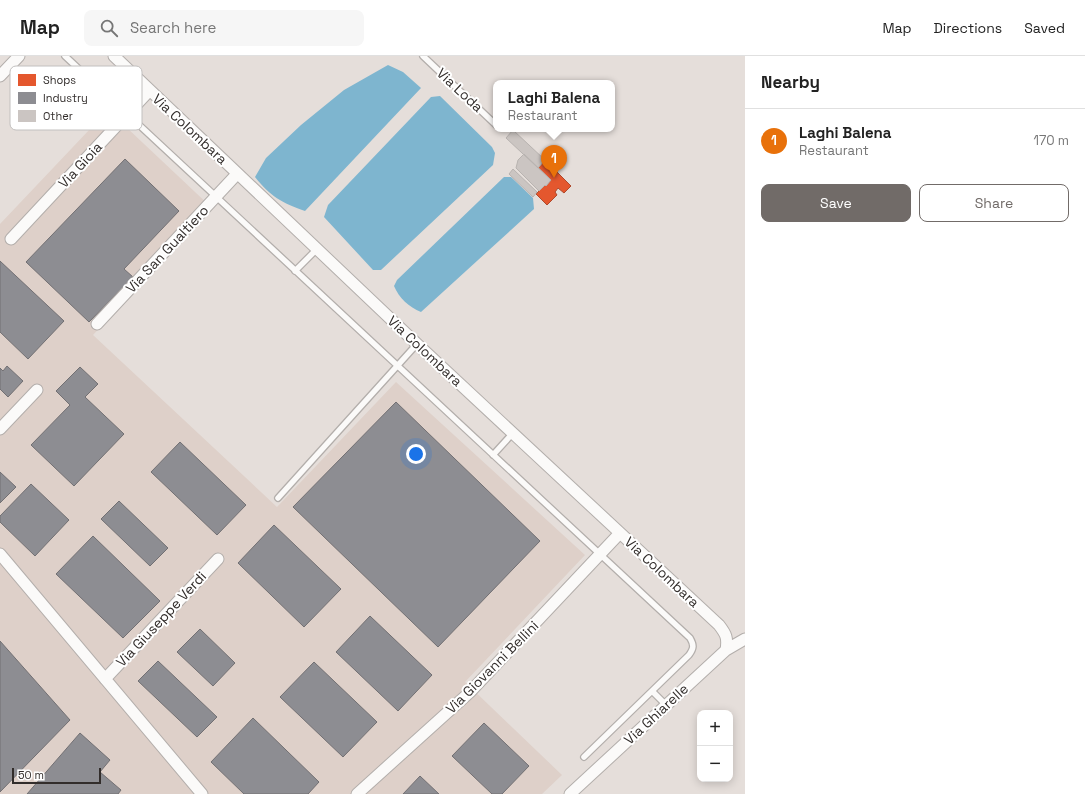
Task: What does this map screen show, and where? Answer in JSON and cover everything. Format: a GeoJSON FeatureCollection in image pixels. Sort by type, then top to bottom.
{"type":"FeatureCollection","features":[{"type":"Feature","properties":{"kind":"street"},"geometry":{"type":"LineString","coordinates":[[0,76],[19,56]]}},
{"type":"Feature","properties":{"kind":"street","name":"Via Colombara"},"geometry":{"type":"LineString","coordinates":[[114,56],[124,66]]}},
{"type":"Feature","properties":{"kind":"street","name":"Via Colombara"},"geometry":{"type":"LineString","coordinates":[[142,84],[719,625],[727,634],[726,650]]}},
{"type":"Feature","properties":{"kind":"street","name":"Via Gioia"},"geometry":{"type":"LineString","coordinates":[[142,98],[149,91]]}},
{"type":"Feature","properties":{"kind":"street","name":"Via Gioia"},"geometry":{"type":"LineString","coordinates":[[11,239],[112,130]]}},
{"type":"Feature","properties":{"kind":"street","name":"Via San Gualtiero"},"geometry":{"type":"LineString","coordinates":[[97,324],[237,174]]}},
{"type":"Feature","properties":{"kind":"street"},"geometry":{"type":"LineString","coordinates":[[0,429],[37,390]]}},
{"type":"Feature","properties":{"kind":"street","name":"Via Giovanni Bellini"},"geometry":{"type":"LineString","coordinates":[[357,794],[470,692],[620,533]]}},
{"type":"Feature","properties":{"kind":"street","name":"Via Giuseppe Verdi"},"geometry":{"type":"LineString","coordinates":[[0,554],[202,794]]}},
{"type":"Feature","properties":{"kind":"street","name":"Via Giuseppe Verdi"},"geometry":{"type":"LineString","coordinates":[[104,679],[218,559]]}},
{"type":"Feature","properties":{"kind":"street","name":"Via Ghiarelle"},"geometry":{"type":"LineString","coordinates":[[570,794],[726,650],[745,639]]}},
{"type":"Feature","properties":{"kind":"lane"},"geometry":{"type":"LineString","coordinates":[[65,56],[76,66]]}},
{"type":"Feature","properties":{"kind":"lane","name":"Via Loda"},"geometry":{"type":"LineString","coordinates":[[424,56],[493,121]]}},
{"type":"Feature","properties":{"kind":"lane"},"geometry":{"type":"LineString","coordinates":[[142,128],[690,638],[693,643],[693,649],[689,655],[584,757]]}},
{"type":"Feature","properties":{"kind":"lane"},"geometry":{"type":"LineString","coordinates":[[295,271],[317,248]]}},
{"type":"Feature","properties":{"kind":"lane"},"geometry":{"type":"LineString","coordinates":[[278,498],[418,344]]}},
{"type":"Feature","properties":{"kind":"lane"},"geometry":{"type":"LineString","coordinates":[[494,455],[513,433]]}},
{"type":"Feature","properties":{"kind":"lane"},"geometry":{"type":"LineString","coordinates":[[652,691],[666,705]]}},
{"type":"Feature","properties":{"kind":"shaded area"},"geometry":{"type":"Polygon","coordinates":[[[89,130],[129,130],[212,208],[93,335],[277,507],[396,382],[585,555],[465,682],[562,775],[542,794],[0,794],[0,224],[89,130]]]}},
{"type":"Feature","properties":{"kind":"water"},"geometry":{"type":"Polygon","coordinates":[[[388,65],[403,72],[421,88],[305,211],[283,202],[271,194],[255,177],[266,158],[301,125],[344,90],[388,65]]]}},
{"type":"Feature","properties":{"kind":"water"},"geometry":{"type":"Polygon","coordinates":[[[440,96],[492,147],[495,153],[493,165],[381,270],[373,270],[324,217],[328,205],[431,97],[440,96]]]}},
{"type":"Feature","properties":{"kind":"water"},"geometry":{"type":"Polygon","coordinates":[[[504,177],[511,177],[533,198],[534,209],[421,312],[412,308],[402,298],[394,286],[397,280],[504,177]]]}},
{"type":"Feature","properties":{"kind":"building: Shops"},"geometry":{"type":"Polygon","coordinates":[[[545,160],[571,186],[564,193],[558,188],[555,192],[557,195],[547,205],[536,194],[551,180],[538,168],[545,160]]]}},
{"type":"Feature","properties":{"kind":"building: Industry"},"geometry":{"type":"Polygon","coordinates":[[[125,159],[179,211],[124,269],[133,277],[89,322],[26,262],[125,159]]]}},
{"type":"Feature","properties":{"kind":"building: Industry"},"geometry":{"type":"Polygon","coordinates":[[[0,261],[64,321],[28,359],[0,332],[0,261]]]}},
{"type":"Feature","properties":{"kind":"building: Industry"},"geometry":{"type":"Polygon","coordinates":[[[7,366],[23,381],[8,397],[0,389],[0,368],[3,371],[7,366]]]}},
{"type":"Feature","properties":{"kind":"building: Industry"},"geometry":{"type":"Polygon","coordinates":[[[80,367],[98,384],[85,397],[124,434],[74,486],[31,445],[70,405],[56,391],[80,367]]]}},
{"type":"Feature","properties":{"kind":"building: Industry"},"geometry":{"type":"Polygon","coordinates":[[[396,402],[540,541],[438,647],[293,507],[396,402]]]}},
{"type":"Feature","properties":{"kind":"building: Industry"},"geometry":{"type":"Polygon","coordinates":[[[180,442],[246,505],[217,535],[151,472],[180,442]]]}},
{"type":"Feature","properties":{"kind":"building: Industry"},"geometry":{"type":"Polygon","coordinates":[[[0,472],[16,487],[0,503],[0,472]]]}},
{"type":"Feature","properties":{"kind":"building: Industry"},"geometry":{"type":"Polygon","coordinates":[[[31,484],[69,520],[35,556],[0,522],[0,516],[31,484]]]}},
{"type":"Feature","properties":{"kind":"building: Industry"},"geometry":{"type":"Polygon","coordinates":[[[119,501],[168,548],[150,566],[101,519],[119,501]]]}},
{"type":"Feature","properties":{"kind":"building: Industry"},"geometry":{"type":"Polygon","coordinates":[[[274,525],[341,589],[304,627],[238,563],[274,525]]]}},
{"type":"Feature","properties":{"kind":"building: Industry"},"geometry":{"type":"Polygon","coordinates":[[[93,536],[160,601],[123,638],[56,574],[93,536]]]}},
{"type":"Feature","properties":{"kind":"building: Industry"},"geometry":{"type":"Polygon","coordinates":[[[370,616],[432,675],[398,711],[336,652],[370,616]]]}},
{"type":"Feature","properties":{"kind":"building: Industry"},"geometry":{"type":"Polygon","coordinates":[[[200,629],[235,663],[213,686],[177,652],[200,629]]]}},
{"type":"Feature","properties":{"kind":"building: Industry"},"geometry":{"type":"Polygon","coordinates":[[[0,641],[70,720],[0,792],[0,641]]]}},
{"type":"Feature","properties":{"kind":"building: Industry"},"geometry":{"type":"Polygon","coordinates":[[[158,661],[217,717],[197,737],[138,681],[158,661]]]}},
{"type":"Feature","properties":{"kind":"building: Industry"},"geometry":{"type":"Polygon","coordinates":[[[314,662],[377,722],[343,757],[280,697],[314,662]]]}},
{"type":"Feature","properties":{"kind":"building: Industry"},"geometry":{"type":"Polygon","coordinates":[[[253,718],[319,782],[308,794],[244,794],[211,762],[253,718]]]}},
{"type":"Feature","properties":{"kind":"building: Industry"},"geometry":{"type":"Polygon","coordinates":[[[484,723],[529,766],[502,794],[492,794],[452,756],[484,723]]]}},
{"type":"Feature","properties":{"kind":"building: Industry"},"geometry":{"type":"Polygon","coordinates":[[[80,733],[110,760],[100,772],[121,790],[118,794],[27,794],[80,733]]]}},
{"type":"Feature","properties":{"kind":"building: Industry"},"geometry":{"type":"Polygon","coordinates":[[[420,776],[439,794],[403,794],[420,776]]]}},
{"type":"Feature","properties":{"kind":"building: Other"},"geometry":{"type":"Polygon","coordinates":[[[511,132],[515,132],[545,160],[538,168],[506,138],[511,132]]]}},
{"type":"Feature","properties":{"kind":"building: Other"},"geometry":{"type":"Polygon","coordinates":[[[524,154],[551,180],[539,191],[516,168],[518,160],[524,154]]]}},
{"type":"Feature","properties":{"kind":"building: Other"},"geometry":{"type":"Polygon","coordinates":[[[513,169],[537,192],[533,197],[509,174],[513,169]]]}},
{"type":"Feature","properties":{"kind":"place","name":"Laghi Balena"},"geometry":{"type":"Point","coordinates":[554,178]}}]}
